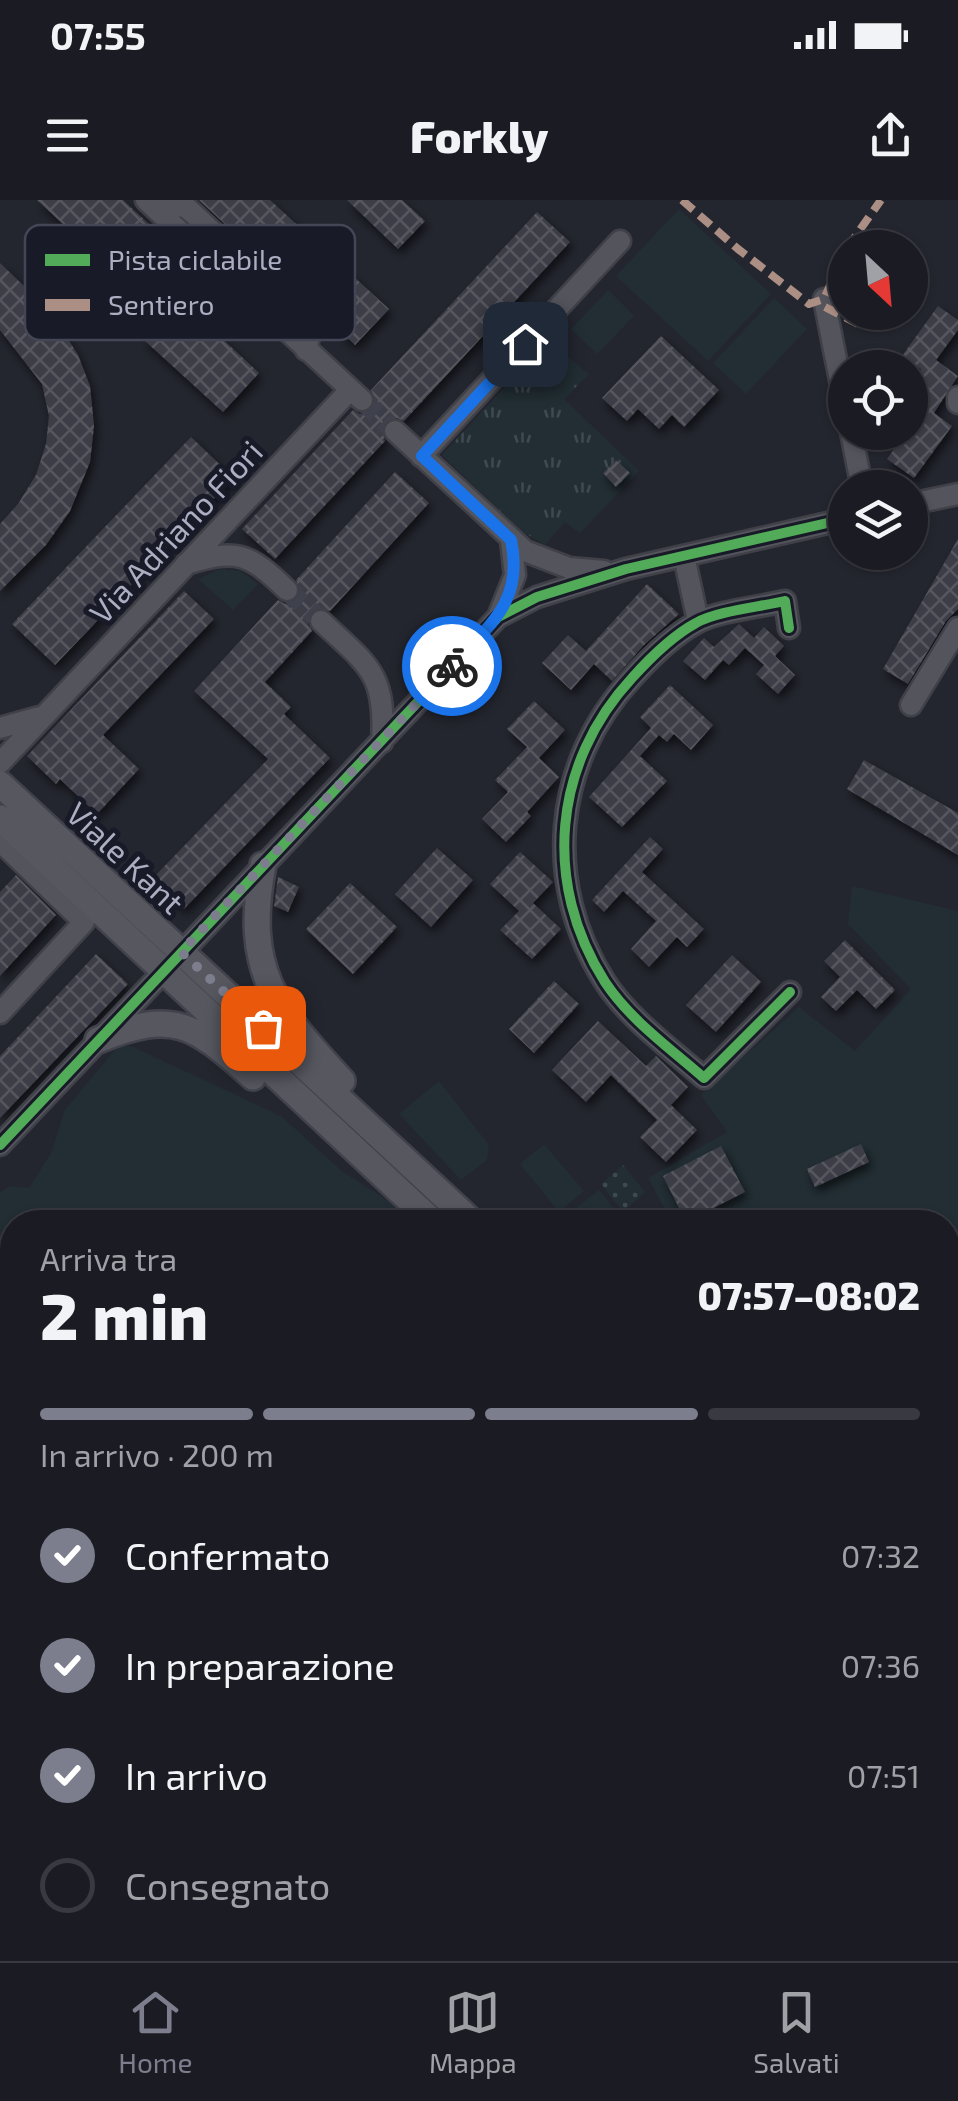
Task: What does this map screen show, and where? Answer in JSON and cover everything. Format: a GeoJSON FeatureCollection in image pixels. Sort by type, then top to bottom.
{"type":"FeatureCollection","features":[{"type":"Feature","properties":{"kind":"main road","name":"Viale Kant"},"geometry":{"type":"LineString","coordinates":[[0,784],[338,1133],[420,1210]]}},
{"type":"Feature","properties":{"kind":"main road","name":"Viale Kant"},"geometry":{"type":"LineString","coordinates":[[0,818],[459,1210]]}},
{"type":"Feature","properties":{"kind":"main road"},"geometry":{"type":"LineString","coordinates":[[262,865],[256,929],[260,960],[272,996],[300,1035],[373,1116],[400,1156]]}},
{"type":"Feature","properties":{"kind":"main road"},"geometry":{"type":"LineString","coordinates":[[98,1040],[144,1025],[190,1028],[213,1041],[277,1095],[338,1133]]}},
{"type":"Feature","properties":{"kind":"street","name":"Via Adriano Fiori"},"geometry":{"type":"LineString","coordinates":[[150,204],[172,225]]}},
{"type":"Feature","properties":{"kind":"street"},"geometry":{"type":"LineString","coordinates":[[422,456],[620,240]]}},
{"type":"Feature","properties":{"kind":"street"},"geometry":{"type":"LineString","coordinates":[[824,299],[834,350]]}},
{"type":"Feature","properties":{"kind":"street","name":"Via Adriano Fiori"},"geometry":{"type":"LineString","coordinates":[[0,763],[184,564],[356,395],[295,340]]}},
{"type":"Feature","properties":{"kind":"street"},"geometry":{"type":"LineString","coordinates":[[394,430],[511,540],[537,557],[569,568],[626,569]]}},
{"type":"Feature","properties":{"kind":"street"},"geometry":{"type":"LineString","coordinates":[[928,500],[958,494]]}},
{"type":"Feature","properties":{"kind":"street"},"geometry":{"type":"LineString","coordinates":[[928,503],[958,504]]}},
{"type":"Feature","properties":{"kind":"street"},"geometry":{"type":"LineString","coordinates":[[498,616],[537,597],[626,569],[828,523]]}},
{"type":"Feature","properties":{"kind":"street"},"geometry":{"type":"LineString","coordinates":[[0,1145],[498,616],[514,583],[511,540]]}},
{"type":"Feature","properties":{"kind":"street"},"geometry":{"type":"LineString","coordinates":[[184,564],[222,554],[244,556],[288,590]]}},
{"type":"Feature","properties":{"kind":"street"},"geometry":{"type":"LineString","coordinates":[[684,556],[698,621]]}},
{"type":"Feature","properties":{"kind":"street"},"geometry":{"type":"LineString","coordinates":[[789,628],[785,601],[698,621],[641,668],[590,734],[571,782],[564,839],[580,928],[606,984],[637,1020],[704,1078],[790,992]]}},
{"type":"Feature","properties":{"kind":"street"},"geometry":{"type":"LineString","coordinates":[[321,621],[374,674],[383,705],[382,742]]}},
{"type":"Feature","properties":{"kind":"street"},"geometry":{"type":"LineString","coordinates":[[911,705],[958,628]]}},
{"type":"Feature","properties":{"kind":"street"},"geometry":{"type":"LineString","coordinates":[[0,728],[46,714]]}},
{"type":"Feature","properties":{"kind":"street"},"geometry":{"type":"LineString","coordinates":[[0,840],[84,922],[0,1013]]}},
{"type":"Feature","properties":{"kind":"green space"},"geometry":{"type":"Polygon","coordinates":[[[679,209],[771,294],[708,361],[616,276],[679,209]]]}},
{"type":"Feature","properties":{"kind":"green space"},"geometry":{"type":"Polygon","coordinates":[[[608,290],[634,316],[597,354],[571,329],[608,290]]]}},
{"type":"Feature","properties":{"kind":"green space"},"geometry":{"type":"Polygon","coordinates":[[[774,298],[807,329],[746,394],[713,363],[774,298]]]}},
{"type":"Feature","properties":{"kind":"green space"},"geometry":{"type":"Polygon","coordinates":[[[547,341],[589,374],[564,399],[639,471],[580,533],[565,522],[545,545],[520,530],[442,455],[547,341]]]}},
{"type":"Feature","properties":{"kind":"green space"},"geometry":{"type":"Polygon","coordinates":[[[220,569],[241,571],[258,584],[233,610],[198,579],[220,569]]]}},
{"type":"Feature","properties":{"kind":"green space"},"geometry":{"type":"Polygon","coordinates":[[[852,886],[958,911],[958,1210],[665,1210],[648,1178],[727,1132],[701,1095],[799,1007],[855,1051],[911,989],[848,924],[852,886]]]}},
{"type":"Feature","properties":{"kind":"green space"},"geometry":{"type":"Polygon","coordinates":[[[118,1046],[131,1046],[281,1116],[343,1172],[403,1210],[0,1210],[0,1193],[9,1186],[29,1188],[51,1153],[65,1110],[118,1046]]]}},
{"type":"Feature","properties":{"kind":"green space"},"geometry":{"type":"Polygon","coordinates":[[[439,1081],[489,1145],[487,1160],[461,1180],[399,1114],[439,1081]]]}},
{"type":"Feature","properties":{"kind":"green space"},"geometry":{"type":"Polygon","coordinates":[[[544,1144],[584,1191],[557,1210],[520,1164],[544,1144]]]}},
{"type":"Feature","properties":{"kind":"green space"},"geometry":{"type":"Polygon","coordinates":[[[623,1165],[645,1192],[621,1210],[601,1184],[623,1165]]]}},
{"type":"Feature","properties":{"kind":"green space"},"geometry":{"type":"Polygon","coordinates":[[[599,1190],[615,1210],[573,1210],[599,1190]]]}},
{"type":"Feature","properties":{"kind":"building"},"geometry":{"type":"Polygon","coordinates":[[[37,200],[123,200],[150,225],[64,225],[37,200]]]}},
{"type":"Feature","properties":{"kind":"building"},"geometry":{"type":"Polygon","coordinates":[[[199,200],[270,200],[297,225],[226,225],[199,200]]]}},
{"type":"Feature","properties":{"kind":"building"},"geometry":{"type":"Polygon","coordinates":[[[347,200],[402,200],[425,221],[398,249],[347,200]]]}},
{"type":"Feature","properties":{"kind":"building"},"geometry":{"type":"Polygon","coordinates":[[[537,212],[570,242],[404,421],[386,421],[382,429],[385,441],[275,559],[242,529],[353,410],[360,414],[371,410],[376,402],[371,390],[537,212]]]}},
{"type":"Feature","properties":{"kind":"building"},"geometry":{"type":"Polygon","coordinates":[[[0,263],[25,287],[25,340],[68,340],[78,355],[90,386],[94,426],[90,462],[70,511],[46,545],[0,591],[0,524],[36,475],[46,444],[49,416],[42,384],[0,330],[0,263]]]}},
{"type":"Feature","properties":{"kind":"building"},"geometry":{"type":"Polygon","coordinates":[[[355,278],[389,309],[355,345],[350,340],[355,340],[355,278]]]}},
{"type":"Feature","properties":{"kind":"building"},"geometry":{"type":"Polygon","coordinates":[[[938,306],[958,320],[958,330],[936,360],[958,376],[934,413],[952,426],[920,470],[903,470],[887,459],[893,450],[928,450],[928,350],[906,350],[921,330],[928,330],[928,320],[938,306]]]}},
{"type":"Feature","properties":{"kind":"building"},"geometry":{"type":"Polygon","coordinates":[[[661,336],[719,390],[684,427],[672,415],[659,429],[638,409],[627,421],[602,398],[661,336]]]}},
{"type":"Feature","properties":{"kind":"building"},"geometry":{"type":"Polygon","coordinates":[[[144,340],[224,340],[259,373],[223,412],[144,340]]]}},
{"type":"Feature","properties":{"kind":"building"},"geometry":{"type":"Polygon","coordinates":[[[191,437],[234,478],[55,665],[12,624],[191,437]]]}},
{"type":"Feature","properties":{"kind":"building"},"geometry":{"type":"Polygon","coordinates":[[[616,460],[630,473],[616,487],[603,473],[616,460]]]}},
{"type":"Feature","properties":{"kind":"building"},"geometry":{"type":"Polygon","coordinates":[[[395,472],[429,503],[330,611],[318,608],[310,612],[308,624],[312,631],[265,682],[291,707],[284,714],[330,758],[184,909],[152,879],[268,759],[194,691],[278,600],[285,604],[296,600],[300,592],[296,580],[395,472]]]}},
{"type":"Feature","properties":{"kind":"building"},"geometry":{"type":"Polygon","coordinates":[[[958,539],[958,609],[946,621],[908,684],[883,669],[958,539]]]}},
{"type":"Feature","properties":{"kind":"building"},"geometry":{"type":"Polygon","coordinates":[[[647,584],[679,614],[612,681],[594,664],[571,690],[542,663],[568,635],[586,651],[647,584]]]}},
{"type":"Feature","properties":{"kind":"building"},"geometry":{"type":"Polygon","coordinates":[[[184,591],[214,619],[103,735],[139,769],[97,814],[60,779],[56,784],[27,756],[184,591]]]}},
{"type":"Feature","properties":{"kind":"building"},"geometry":{"type":"Polygon","coordinates":[[[739,624],[754,638],[764,627],[784,646],[775,656],[795,675],[778,694],[756,674],[764,665],[745,648],[729,665],[723,660],[705,680],[683,661],[704,638],[714,647],[739,624]]]}},
{"type":"Feature","properties":{"kind":"building"},"geometry":{"type":"Polygon","coordinates":[[[670,685],[713,725],[691,750],[674,734],[667,742],[659,735],[640,756],[667,781],[622,827],[589,797],[651,728],[640,717],[670,685]]]}},
{"type":"Feature","properties":{"kind":"building"},"geometry":{"type":"Polygon","coordinates":[[[534,701],[565,730],[539,758],[559,777],[506,842],[482,819],[508,792],[495,780],[527,747],[507,729],[534,701]]]}},
{"type":"Feature","properties":{"kind":"building"},"geometry":{"type":"Polygon","coordinates":[[[864,760],[958,813],[958,855],[847,789],[864,760]]]}},
{"type":"Feature","properties":{"kind":"building"},"geometry":{"type":"Polygon","coordinates":[[[650,837],[663,849],[642,872],[704,929],[687,947],[677,937],[649,967],[631,949],[656,921],[623,891],[604,912],[592,900],[650,837]]]}},
{"type":"Feature","properties":{"kind":"building"},"geometry":{"type":"Polygon","coordinates":[[[437,848],[473,880],[431,927],[395,894],[437,848]]]}},
{"type":"Feature","properties":{"kind":"building"},"geometry":{"type":"Polygon","coordinates":[[[520,852],[553,882],[533,903],[561,929],[532,959],[500,930],[519,911],[490,884],[520,852]]]}},
{"type":"Feature","properties":{"kind":"building"},"geometry":{"type":"Polygon","coordinates":[[[16,875],[56,915],[0,976],[0,892],[16,875]]]}},
{"type":"Feature","properties":{"kind":"building"},"geometry":{"type":"Polygon","coordinates":[[[278,877],[299,887],[288,912],[274,906],[278,877]]]}},
{"type":"Feature","properties":{"kind":"building"},"geometry":{"type":"Polygon","coordinates":[[[350,883],[397,927],[353,974],[306,929],[350,883]]]}},
{"type":"Feature","properties":{"kind":"building"},"geometry":{"type":"Polygon","coordinates":[[[845,940],[895,990],[876,1009],[857,990],[836,1011],[821,997],[840,977],[824,961],[845,940]]]}},
{"type":"Feature","properties":{"kind":"building"},"geometry":{"type":"Polygon","coordinates":[[[96,954],[128,984],[0,1118],[0,1056],[96,954]]]}},
{"type":"Feature","properties":{"kind":"building"},"geometry":{"type":"Polygon","coordinates":[[[732,955],[761,982],[716,1032],[686,1005],[732,955]]]}},
{"type":"Feature","properties":{"kind":"building"},"geometry":{"type":"Polygon","coordinates":[[[554,981],[579,1004],[534,1053],[509,1029],[554,981]]]}},
{"type":"Feature","properties":{"kind":"building"},"geometry":{"type":"Polygon","coordinates":[[[598,1021],[646,1066],[656,1056],[688,1087],[671,1105],[697,1130],[666,1162],[640,1137],[657,1120],[611,1075],[586,1102],[552,1070],[598,1021]]]}},
{"type":"Feature","properties":{"kind":"building"},"geometry":{"type":"Polygon","coordinates":[[[861,1144],[869,1162],[815,1187],[807,1169],[861,1144]]]}},
{"type":"Feature","properties":{"kind":"building"},"geometry":{"type":"Polygon","coordinates":[[[721,1146],[745,1192],[710,1210],[680,1210],[663,1176],[721,1146]]]}},
{"type":"Feature","properties":{"kind":"tunnel"},"geometry":{"type":"LineString","coordinates":[[362,400],[395,431]]}},
{"type":"Feature","properties":{"kind":"tunnel"},"geometry":{"type":"LineString","coordinates":[[287,590],[321,621]]}},
{"type":"Feature","properties":{"kind":"marked path"},"geometry":{"type":"LineString","coordinates":[[682,200],[809,304],[824,299],[828,290]]}},
{"type":"Feature","properties":{"kind":"marked path"},"geometry":{"type":"LineString","coordinates":[[860,230],[881,200]]}},
{"type":"Feature","properties":{"kind":"cycle path"},"geometry":{"type":"LineString","coordinates":[[0,1145],[498,617],[537,597],[626,569],[828,523]]}},
{"type":"Feature","properties":{"kind":"cycle path"},"geometry":{"type":"LineString","coordinates":[[789,628],[785,601],[715,615],[678,634],[639,670],[606,711],[586,747],[572,785],[565,825],[565,865],[572,905],[585,944],[605,982],[638,1021],[704,1078],[790,992]]}},
{"type":"Feature","properties":{"kind":"way so far"},"geometry":{"type":"LineString","coordinates":[[263,1028],[181,952],[452,666]]}},
{"type":"Feature","properties":{"kind":"route"},"geometry":{"type":"LineString","coordinates":[[452,666],[498,616],[514,583],[514,557],[511,540],[422,456],[525,344]]}}]}
